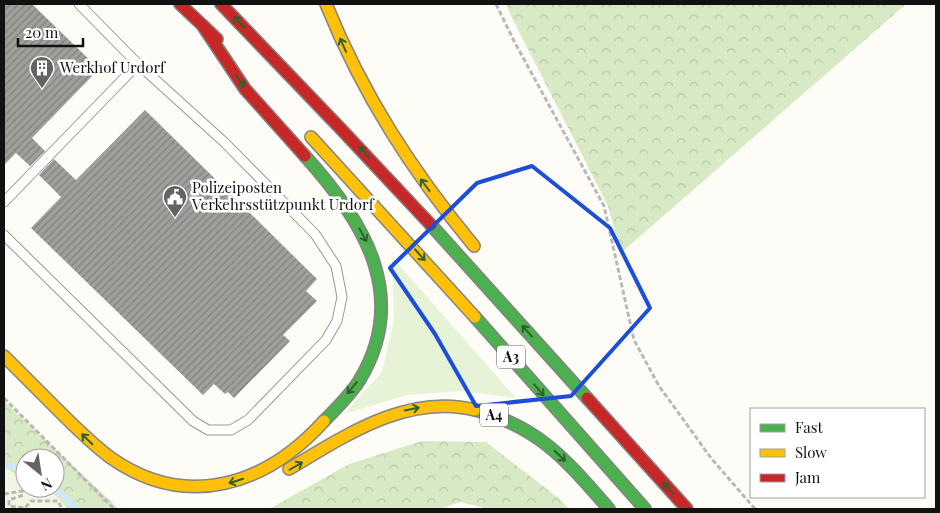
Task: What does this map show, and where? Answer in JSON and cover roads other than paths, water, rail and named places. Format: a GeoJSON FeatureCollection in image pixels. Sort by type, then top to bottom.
{"type":"FeatureCollection","features":[{"type":"Feature","properties":{"kind":"highway"},"geometry":{"type":"LineString","coordinates":[[180,4],[243,66]]}},
{"type":"Feature","properties":{"kind":"highway","name":"A3"},"geometry":{"type":"LineString","coordinates":[[221,4],[307,91],[397,187],[687,509]]}},
{"type":"Feature","properties":{"kind":"highway"},"geometry":{"type":"LineString","coordinates":[[326,4],[353,68],[393,139],[455,224],[481,254]]}},
{"type":"Feature","properties":{"kind":"highway"},"geometry":{"type":"LineString","coordinates":[[4,356],[101,452],[127,469],[150,478],[173,484],[202,487],[230,483],[260,472],[285,457],[332,413],[358,382],[370,358],[378,329],[381,305],[379,278],[371,249],[356,222],[331,188],[250,96],[203,26]]}},
{"type":"Feature","properties":{"kind":"highway","name":"A3"},"geometry":{"type":"LineString","coordinates":[[303,127],[376,206],[644,509]]}},
{"type":"Feature","properties":{"kind":"highway"},"geometry":{"type":"LineString","coordinates":[[542,332],[559,367]]}},
{"type":"Feature","properties":{"kind":"highway"},"geometry":{"type":"LineString","coordinates":[[4,371],[89,456]]}},
{"type":"Feature","properties":{"kind":"highway","name":"A4"},"geometry":{"type":"LineString","coordinates":[[282,473],[350,434],[384,418],[404,411],[450,405],[479,410],[506,419],[528,431],[550,446],[569,464],[609,509]]}},
{"type":"Feature","properties":{"kind":"lane"},"geometry":{"type":"LineString","coordinates":[[4,235],[193,421],[208,430],[231,430],[248,420],[326,340],[337,321],[342,297],[336,266],[315,234],[224,142],[138,64],[79,4]]}},
{"type":"Feature","properties":{"kind":"lane"},"geometry":{"type":"LineString","coordinates":[[4,202],[138,64]]}},
{"type":"Feature","properties":{"kind":"waterway"},"geometry":{"type":"LineString","coordinates":[[4,464],[15,467]]}},
{"type":"Feature","properties":{"kind":"waterway"},"geometry":{"type":"LineString","coordinates":[[65,498],[77,509]]}},
{"type":"Feature","properties":{"kind":"place","name":"Werkhof Urdorf"},"geometry":{"type":"Point","coordinates":[42,89]}},
{"type":"Feature","properties":{"kind":"place","name":"Polizeiposten Verkehrsstützpunkt Urdorf"},"geometry":{"type":"Point","coordinates":[175,218]}}]}
